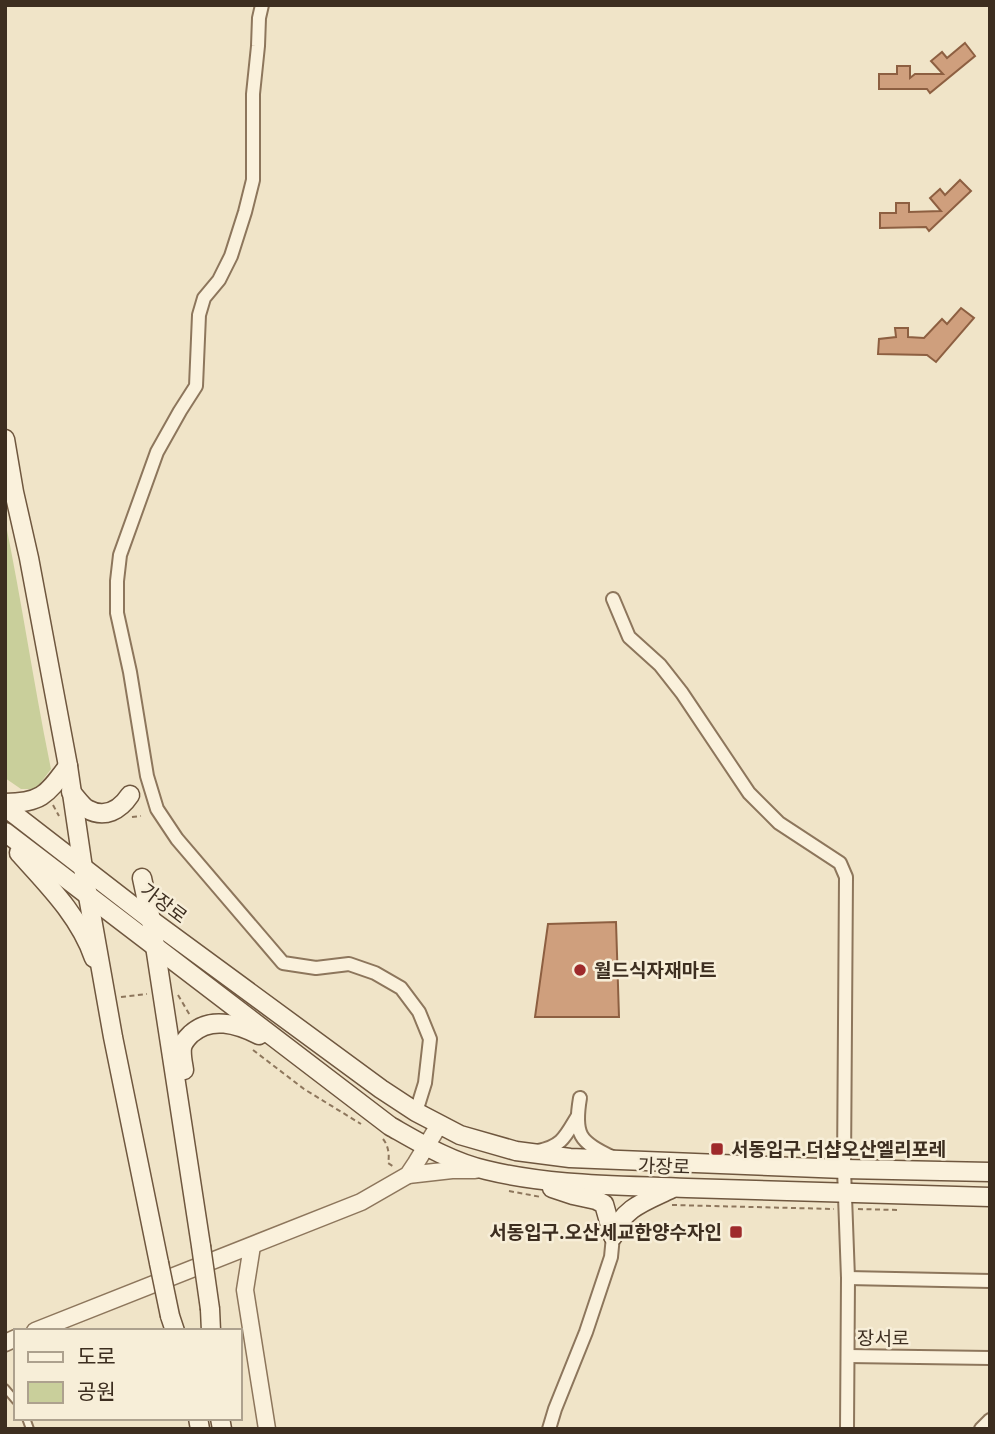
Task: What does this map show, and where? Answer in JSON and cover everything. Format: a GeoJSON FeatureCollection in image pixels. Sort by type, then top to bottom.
{"type":"FeatureCollection","features":[{"type":"Feature","properties":{"kind":"main road"},"geometry":{"type":"LineString","coordinates":[[5,439],[68,766],[83,868],[94,899],[113,1037]]}},
{"type":"Feature","properties":{"kind":"main road"},"geometry":{"type":"LineString","coordinates":[[5,805],[24,803],[46,794],[68,766]]}},
{"type":"Feature","properties":{"kind":"main road"},"geometry":{"type":"LineString","coordinates":[[71,792],[85,808],[99,813],[116,811],[131,795]]}},
{"type":"Feature","properties":{"kind":"main road","name":"가장로"},"geometry":{"type":"LineString","coordinates":[[5,805],[151,920],[306,1034],[416,1112],[460,1135],[516,1151],[570,1158],[990,1172]]}},
{"type":"Feature","properties":{"kind":"main road","name":"가장로"},"geometry":{"type":"LineString","coordinates":[[5,832],[390,1125],[427,1147],[483,1170],[526,1179],[574,1183],[990,1197]]}},
{"type":"Feature","properties":{"kind":"main road"},"geometry":{"type":"LineString","coordinates":[[5,838],[64,904],[79,926],[103,984],[173,1323]]}},
{"type":"Feature","properties":{"kind":"main road"},"geometry":{"type":"LineString","coordinates":[[94,899],[124,899],[136,891],[142,878],[151,920],[200,1240],[211,1329]]}},
{"type":"Feature","properties":{"kind":"main road"},"geometry":{"type":"LineString","coordinates":[[200,1240],[198,1177],[182,1048],[186,1038],[202,1026],[225,1023],[263,1037],[306,1063]]}},
{"type":"Feature","properties":{"kind":"main road"},"geometry":{"type":"LineString","coordinates":[[526,1179],[604,1204],[613,1236]]}},
{"type":"Feature","properties":{"kind":"main road"},"geometry":{"type":"LineString","coordinates":[[613,1236],[618,1223],[638,1204],[675,1187]]}},
{"type":"Feature","properties":{"kind":"street"},"geometry":{"type":"LineString","coordinates":[[262,5],[253,94],[253,180],[231,256],[219,280],[204,298],[199,315],[196,386],[157,452],[120,555],[117,613],[130,672],[147,776],[157,809],[177,838],[283,963],[316,968],[349,964],[375,973],[401,988],[419,1012],[430,1039],[425,1083],[416,1112]]}},
{"type":"Feature","properties":{"kind":"street"},"geometry":{"type":"LineString","coordinates":[[612,599],[629,637],[660,665],[682,693],[749,793],[779,823],[840,863],[846,877],[844,1169],[848,1356]]}},
{"type":"Feature","properties":{"kind":"street"},"geometry":{"type":"LineString","coordinates":[[580,1098],[577,1117],[583,1139],[592,1148],[619,1160]]}},
{"type":"Feature","properties":{"kind":"street"},"geometry":{"type":"LineString","coordinates":[[516,1151],[552,1148],[562,1141],[577,1117]]}},
{"type":"Feature","properties":{"kind":"street"},"geometry":{"type":"LineString","coordinates":[[408,1175],[439,1125]]}},
{"type":"Feature","properties":{"kind":"street"},"geometry":{"type":"LineString","coordinates":[[40,1329],[361,1202],[408,1175],[483,1170]]}},
{"type":"Feature","properties":{"kind":"street"},"geometry":{"type":"LineString","coordinates":[[549,1429],[611,1257],[613,1236]]}},
{"type":"Feature","properties":{"kind":"street"},"geometry":{"type":"LineString","coordinates":[[252,1246],[244,1290],[267,1429]]}},
{"type":"Feature","properties":{"kind":"street"},"geometry":{"type":"LineString","coordinates":[[848,1279],[990,1281]]}},
{"type":"Feature","properties":{"kind":"street","name":"장서로"},"geometry":{"type":"LineString","coordinates":[[847,1429],[848,1356],[990,1358]]}},
{"type":"Feature","properties":{"kind":"street"},"geometry":{"type":"LineString","coordinates":[[981,1429],[990,1420]]}},
{"type":"Feature","properties":{"kind":"path"},"geometry":{"type":"LineString","coordinates":[[107,998],[176,991],[198,1029]]}},
{"type":"Feature","properties":{"kind":"path"},"geometry":{"type":"LineString","coordinates":[[249,1047],[304,1088],[365,1126]]}},
{"type":"Feature","properties":{"kind":"path"},"geometry":{"type":"LineString","coordinates":[[378,1135],[386,1142],[388,1163]]}},
{"type":"Feature","properties":{"kind":"green space"},"geometry":{"type":"Polygon","coordinates":[[[5,520],[51,769],[36,789],[21,789],[5,778],[5,520]]]}},
{"type":"Feature","properties":{"kind":"building"},"geometry":{"type":"Polygon","coordinates":[[[965,43],[975,56],[930,93],[927,89],[879,89],[879,74],[897,74],[897,66],[910,66],[910,78],[915,74],[943,74],[931,61],[942,52],[947,58],[965,43]]]}},
{"type":"Feature","properties":{"kind":"building"},"geometry":{"type":"Polygon","coordinates":[[[960,180],[971,191],[929,231],[926,227],[880,228],[880,213],[896,213],[896,203],[909,203],[909,212],[941,211],[930,198],[940,189],[945,195],[960,180]]]}},
{"type":"Feature","properties":{"kind":"building"},"geometry":{"type":"Polygon","coordinates":[[[961,308],[974,318],[936,362],[927,355],[878,354],[879,339],[896,337],[895,328],[908,328],[908,337],[924,338],[942,319],[947,324],[961,308]]]}},
{"type":"Feature","properties":{"kind":"building","name":"월드식자재마트"},"geometry":{"type":"Polygon","coordinates":[[[616,922],[619,1017],[535,1017],[548,924],[616,922]]]}},
{"type":"Feature","properties":{"kind":"place","name":"월드식자재마트"},"geometry":{"type":"Point","coordinates":[580,970]}},
{"type":"Feature","properties":{"kind":"place","name":"서동입구.더샵오산엘리포레"},"geometry":{"type":"Point","coordinates":[717,1149]}},
{"type":"Feature","properties":{"kind":"place","name":"서동입구.오산세교한양수자인"},"geometry":{"type":"Point","coordinates":[736,1232]}}]}
